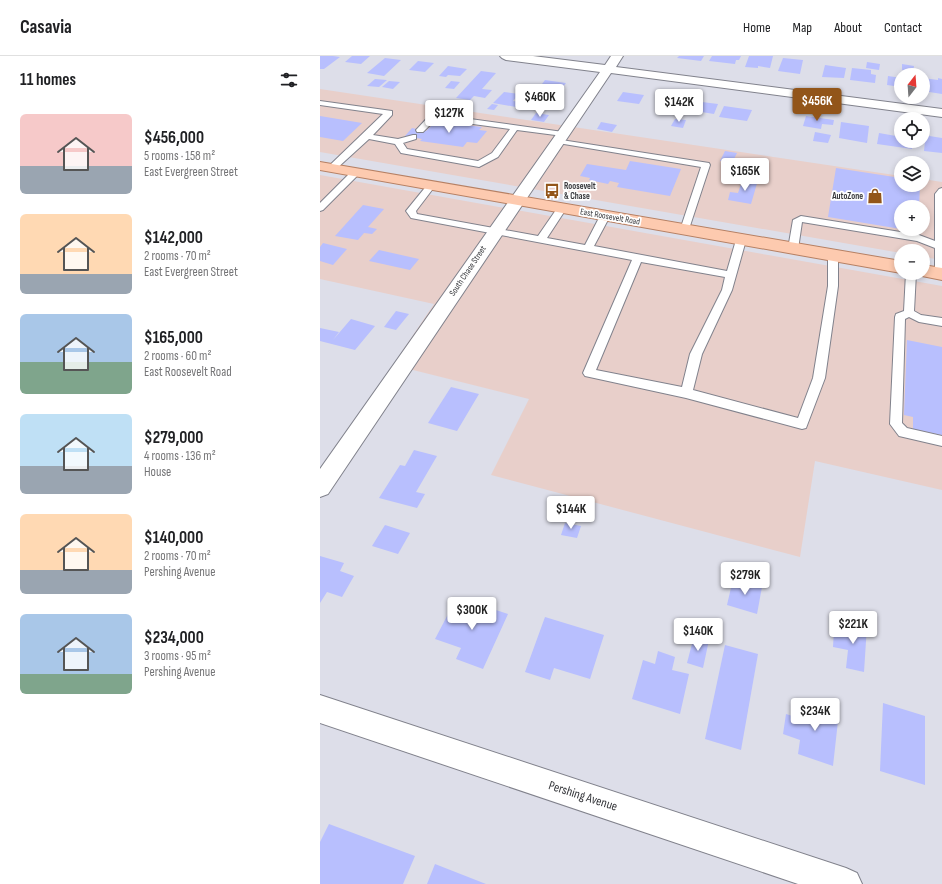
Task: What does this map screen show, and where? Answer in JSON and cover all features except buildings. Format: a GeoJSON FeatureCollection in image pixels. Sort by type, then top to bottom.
{"type":"FeatureCollection","features":[{"type":"Feature","properties":{"kind":"main road","name":"East Roosevelt Road"},"geometry":{"type":"LineString","coordinates":[[326,167],[894,266]]}},
{"type":"Feature","properties":{"kind":"main road"},"geometry":{"type":"LineString","coordinates":[[930,272],[941,274]]}},
{"type":"Feature","properties":{"kind":"street"},"geometry":{"type":"LineString","coordinates":[[506,56],[942,114]]}},
{"type":"Feature","properties":{"kind":"street","name":"South Chase Street"},"geometry":{"type":"LineString","coordinates":[[320,487],[617,56]]}},
{"type":"Feature","properties":{"kind":"street","name":"Pershing Avenue"},"geometry":{"type":"LineString","coordinates":[[320,708],[846,884]]}},
{"type":"Feature","properties":{"kind":"lane"},"geometry":{"type":"LineString","coordinates":[[320,103],[389,113],[367,136],[326,167]]}},
{"type":"Feature","properties":{"kind":"lane"},"geometry":{"type":"LineString","coordinates":[[420,130],[434,116],[515,127],[560,138],[706,165],[685,230]]}},
{"type":"Feature","properties":{"kind":"lane"},"geometry":{"type":"LineString","coordinates":[[398,142],[404,151],[479,164],[495,155],[515,127]]}},
{"type":"Feature","properties":{"kind":"lane"},"geometry":{"type":"LineString","coordinates":[[367,136],[398,142],[413,137]]}},
{"type":"Feature","properties":{"kind":"lane"},"geometry":{"type":"LineString","coordinates":[[320,208],[356,172]]}},
{"type":"Feature","properties":{"kind":"lane"},"geometry":{"type":"LineString","coordinates":[[431,186],[412,211],[414,216],[731,275]]}},
{"type":"Feature","properties":{"kind":"lane"},"geometry":{"type":"LineString","coordinates":[[941,274],[939,194],[942,191]]}},
{"type":"Feature","properties":{"kind":"lane"},"geometry":{"type":"LineString","coordinates":[[541,240],[561,209]]}},
{"type":"Feature","properties":{"kind":"lane"},"geometry":{"type":"LineString","coordinates":[[588,248],[605,216]]}},
{"type":"Feature","properties":{"kind":"lane"},"geometry":{"type":"LineString","coordinates":[[793,249],[798,220],[919,238],[941,247]]}},
{"type":"Feature","properties":{"kind":"lane"},"geometry":{"type":"LineString","coordinates":[[686,393],[696,354],[727,290],[741,240]]}},
{"type":"Feature","properties":{"kind":"lane"},"geometry":{"type":"LineString","coordinates":[[638,258],[589,373],[686,393],[802,424],[820,378],[833,286],[834,256]]}},
{"type":"Feature","properties":{"kind":"lane"},"geometry":{"type":"LineString","coordinates":[[908,313],[910,280]]}},
{"type":"Feature","properties":{"kind":"lane"},"geometry":{"type":"LineString","coordinates":[[908,313],[919,318],[942,322]]}},
{"type":"Feature","properties":{"kind":"lane"},"geometry":{"type":"LineString","coordinates":[[908,313],[900,317],[896,424],[903,432],[942,441]]}},
{"type":"Feature","properties":{"kind":"shaded area"},"geometry":{"type":"Polygon","coordinates":[[[320,89],[894,175],[894,192],[930,192],[930,180],[942,182],[942,260],[930,258],[930,244],[894,244],[894,252],[320,152],[320,89]]]}},
{"type":"Feature","properties":{"kind":"shaded area"},"geometry":{"type":"Polygon","coordinates":[[[320,175],[894,277],[894,280],[908,280],[942,286],[942,490],[815,461],[800,557],[491,475],[529,399],[393,365],[434,304],[320,279],[320,175]]]}},
{"type":"Feature","properties":{"kind":"place","name":"Roosevelt & Chase"},"geometry":{"type":"Point","coordinates":[552,191]}},
{"type":"Feature","properties":{"kind":"place","name":"AutoZone"},"geometry":{"type":"Point","coordinates":[875,196]}}]}
